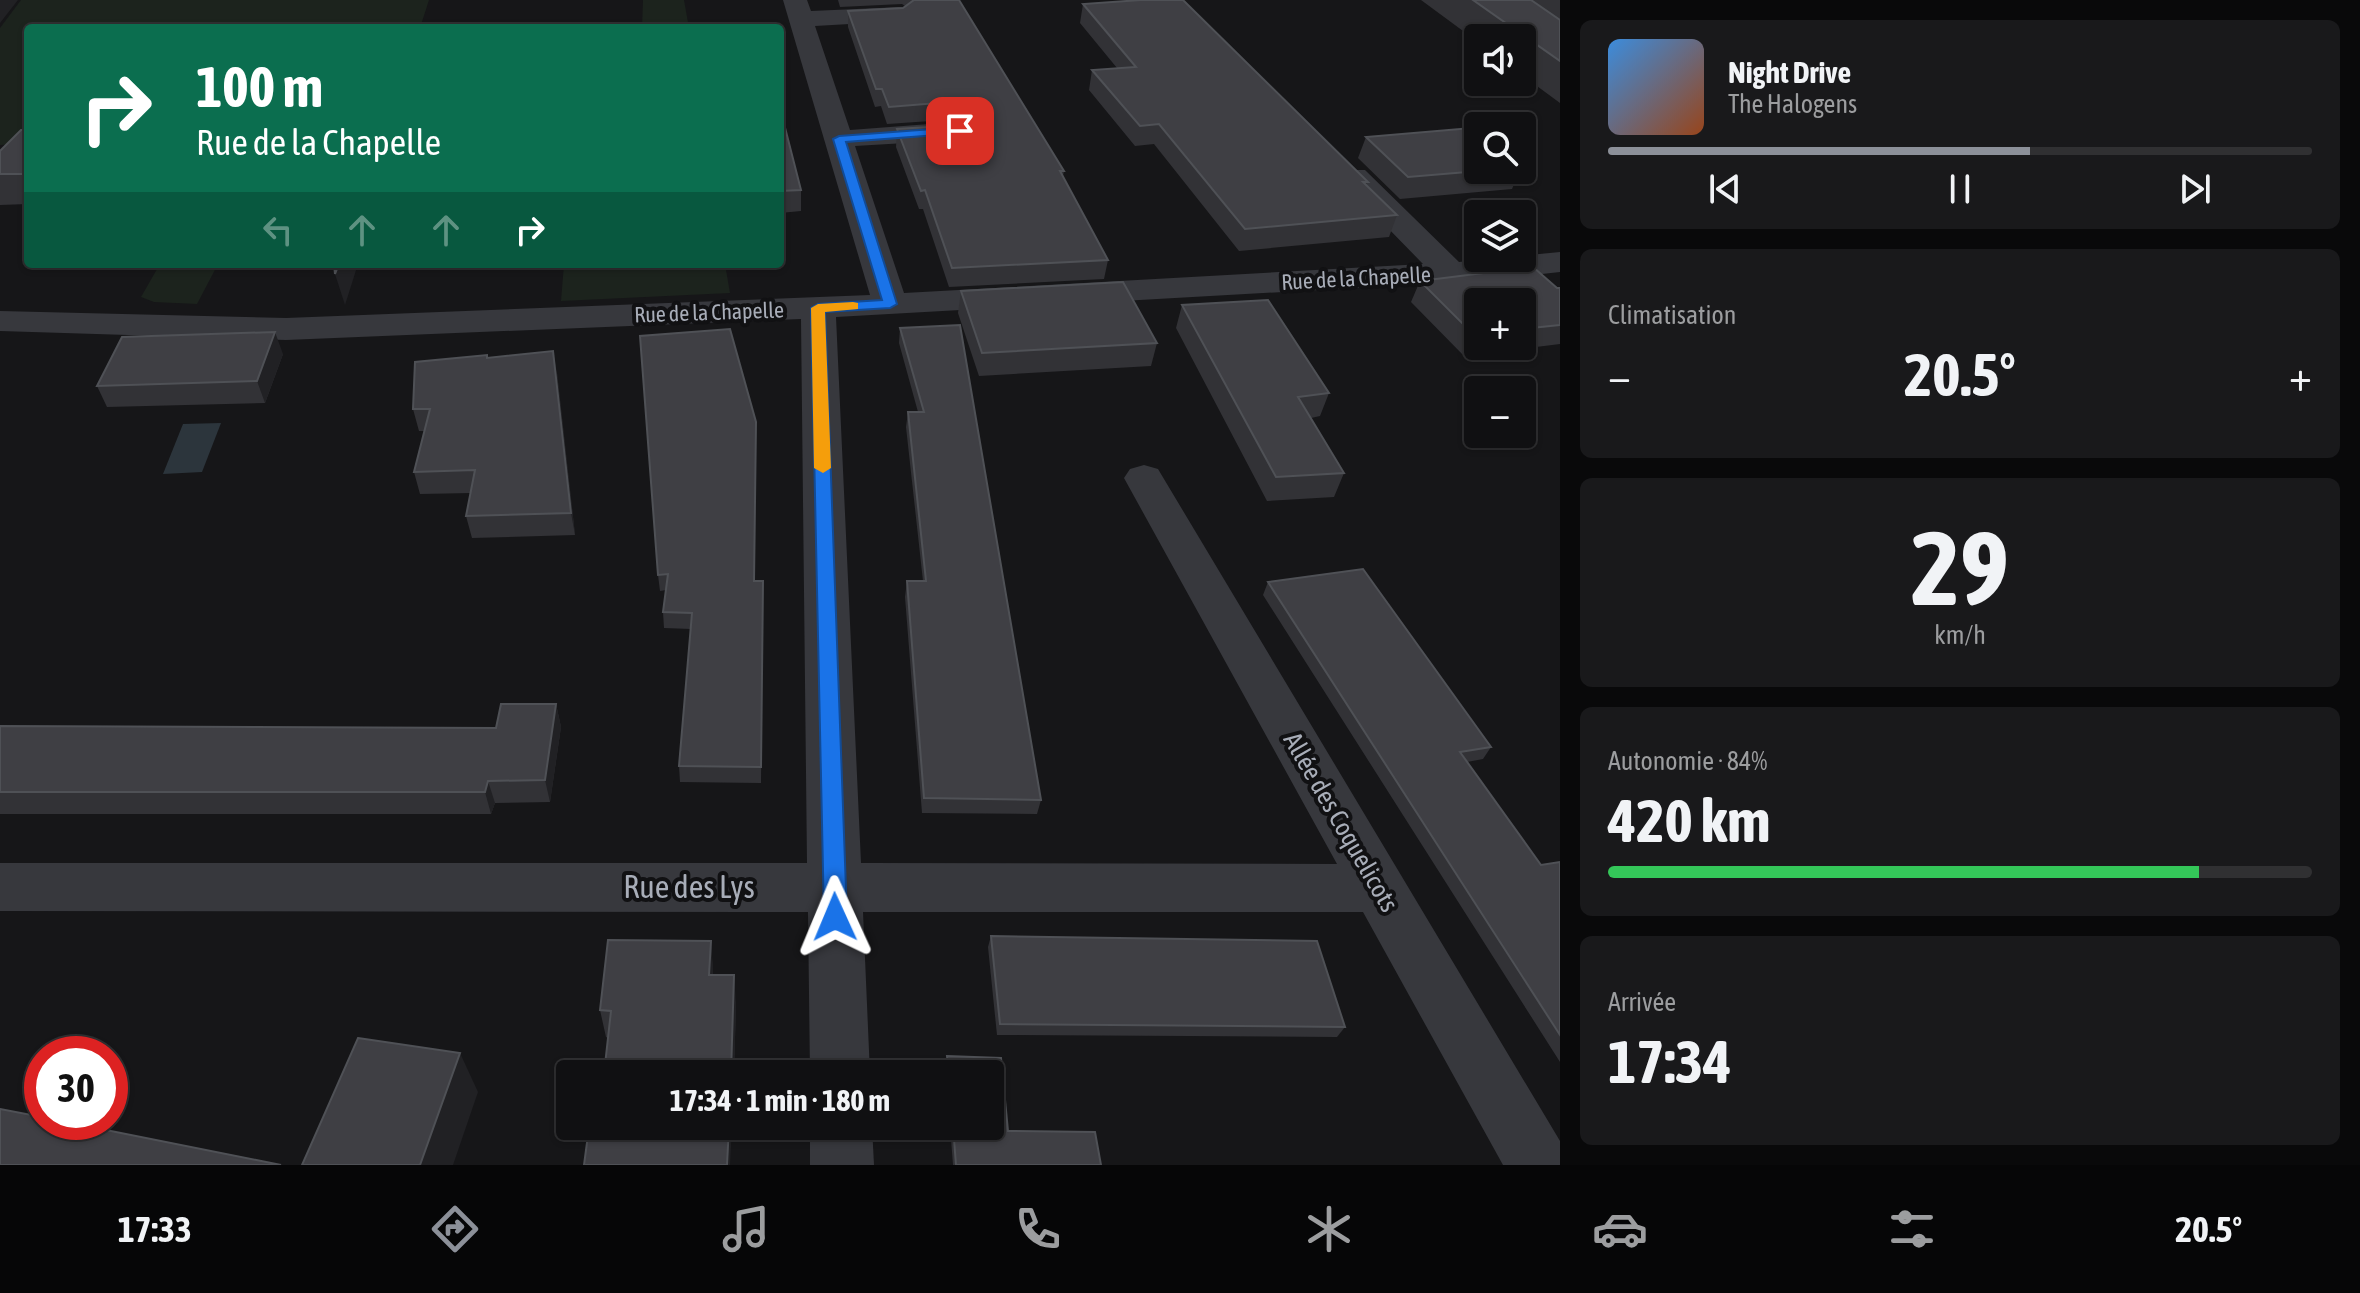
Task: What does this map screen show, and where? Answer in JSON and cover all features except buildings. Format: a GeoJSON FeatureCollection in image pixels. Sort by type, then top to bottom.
{"type":"FeatureCollection","features":[{"type":"Feature","properties":{"kind":"street"},"geometry":{"type":"LineString","coordinates":[[890,304],[798,10],[902,14]]}},
{"type":"Feature","properties":{"kind":"street"},"geometry":{"type":"LineString","coordinates":[[839,139],[960,131]]}},
{"type":"Feature","properties":{"kind":"street"},"geometry":{"type":"LineString","coordinates":[[1338,160],[1451,273]]}},
{"type":"Feature","properties":{"kind":"street","name":"Rue de la Chapelle"},"geometry":{"type":"LineString","coordinates":[[0,321],[286,329],[818,308],[1451,273],[1560,262]]}},
{"type":"Feature","properties":{"kind":"street"},"geometry":{"type":"LineString","coordinates":[[818,308],[840,1060]]}},
{"type":"Feature","properties":{"kind":"street","name":"Allée des Coquelicots"},"geometry":{"type":"LineString","coordinates":[[1144,478],[1538,1165]]}},
{"type":"Feature","properties":{"kind":"street","name":"Rue des Lys"},"geometry":{"type":"LineString","coordinates":[[2,891],[834,886],[1379,888]]}},
{"type":"Feature","properties":{"kind":"street"},"geometry":{"type":"LineString","coordinates":[[841,1140],[842,1165]]}},
{"type":"Feature","properties":{"kind":"shaded area"},"geometry":{"type":"Polygon","coordinates":[[[21,0],[429,0],[421,24],[24,24],[24,144],[0,145],[0,28],[21,0]]]}},
{"type":"Feature","properties":{"kind":"shaded area"},"geometry":{"type":"Polygon","coordinates":[[[643,0],[684,0],[688,24],[642,24],[643,0]]]}},
{"type":"Feature","properties":{"kind":"shaded area"},"geometry":{"type":"Polygon","coordinates":[[[158,268],[216,268],[197,304],[154,302],[141,297],[158,268]]]}},
{"type":"Feature","properties":{"kind":"shaded area"},"geometry":{"type":"Polygon","coordinates":[[[564,268],[726,268],[730,293],[561,301],[564,268]]]}},
{"type":"Feature","properties":{"kind":"shaded area"},"geometry":{"type":"Polygon","coordinates":[[[221,423],[202,472],[163,474],[183,424],[221,423]]]}},
{"type":"Feature","properties":{"kind":"slow traffic"},"geometry":{"type":"LineString","coordinates":[[823,468],[818,308],[853,306]]}},
{"type":"Feature","properties":{"kind":"route"},"geometry":{"type":"LineString","coordinates":[[835,917],[818,308],[890,304],[839,139],[960,131]]}}]}
